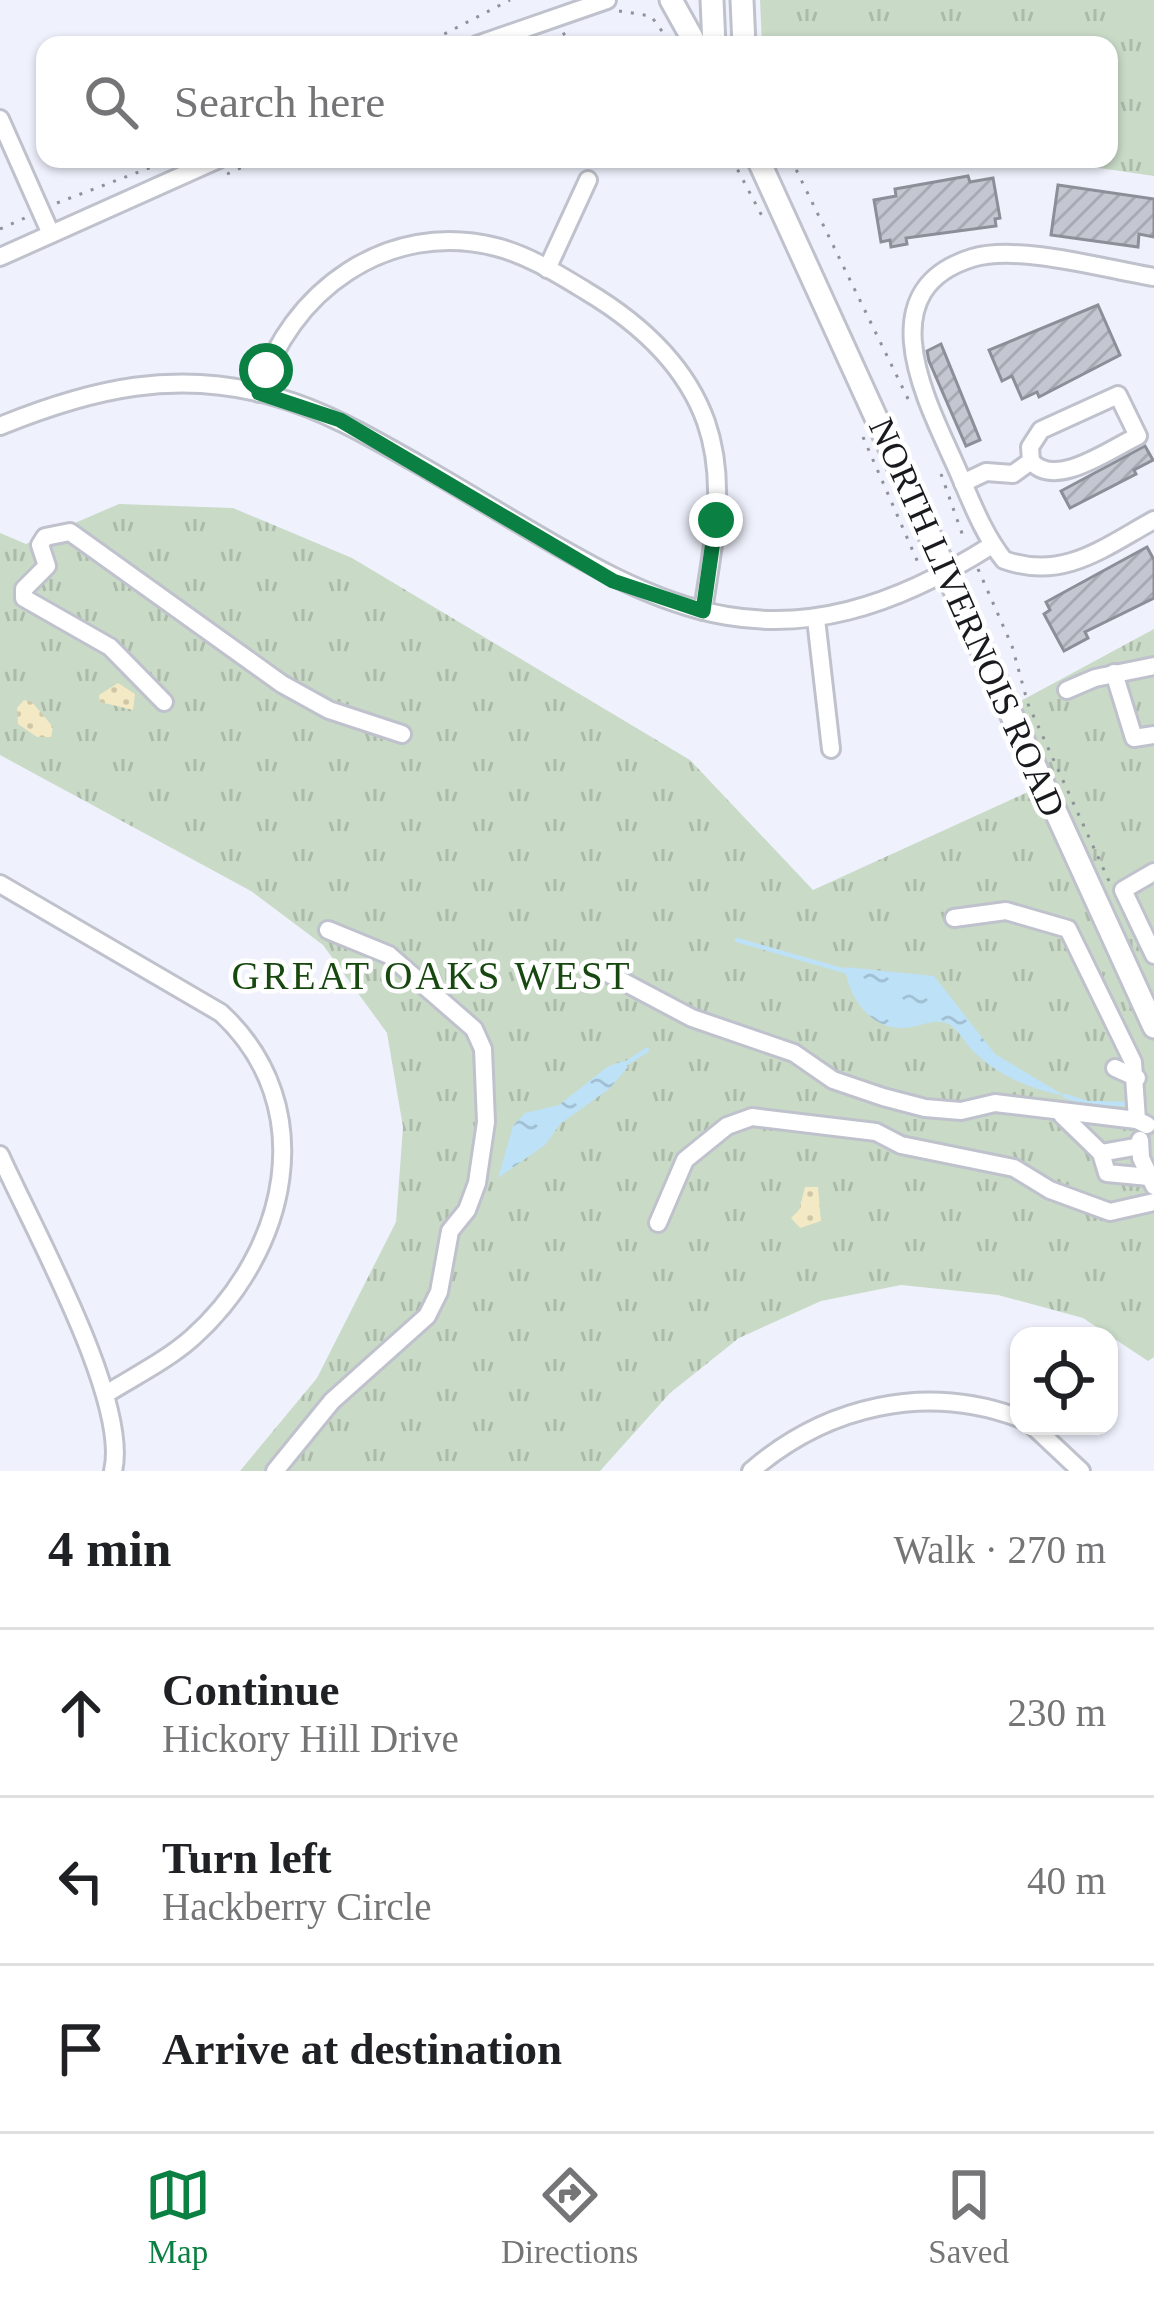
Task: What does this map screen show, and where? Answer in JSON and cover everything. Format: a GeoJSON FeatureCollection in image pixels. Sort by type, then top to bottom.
{"type":"FeatureCollection","features":[{"type":"Feature","properties":{"kind":"main road"},"geometry":{"type":"LineString","coordinates":[[671,0],[691,36]]}},
{"type":"Feature","properties":{"kind":"main road"},"geometry":{"type":"LineString","coordinates":[[712,0],[714,36]]}},
{"type":"Feature","properties":{"kind":"main road"},"geometry":{"type":"LineString","coordinates":[[742,0],[744,36]]}},
{"type":"Feature","properties":{"kind":"main road","name":"NORTH LIVERNOIS ROAD"},"geometry":{"type":"LineString","coordinates":[[761,168],[773,212],[937,578],[1154,1028]]}},
{"type":"Feature","properties":{"kind":"main road","name":"NORTH LIVERNOIS ROAD"},"geometry":{"type":"LineString","coordinates":[[771,168],[773,212]]}},
{"type":"Feature","properties":{"kind":"street"},"geometry":{"type":"LineString","coordinates":[[497,36],[558,0]]}},
{"type":"Feature","properties":{"kind":"street"},"geometry":{"type":"LineString","coordinates":[[520,26],[607,7]]}},
{"type":"Feature","properties":{"kind":"street"},"geometry":{"type":"LineString","coordinates":[[0,119],[51,235]]}},
{"type":"Feature","properties":{"kind":"street"},"geometry":{"type":"LineString","coordinates":[[0,257],[199,168]]}},
{"type":"Feature","properties":{"kind":"street"},"geometry":{"type":"LineString","coordinates":[[548,269],[588,180]]}},
{"type":"Feature","properties":{"kind":"street"},"geometry":{"type":"LineString","coordinates":[[259,393],[282,334],[304,305],[344,270],[421,243],[458,242],[495,246],[548,269],[636,325],[686,378],[706,422],[720,483],[703,611]]}},
{"type":"Feature","properties":{"kind":"street"},"geometry":{"type":"LineString","coordinates":[[1154,277],[1006,254],[968,260],[934,283],[920,302],[910,346],[917,380],[992,545],[1004,560],[1056,568],[1154,520]]}},
{"type":"Feature","properties":{"kind":"street"},"geometry":{"type":"LineString","coordinates":[[0,426],[75,395],[131,385],[259,393],[340,420],[613,581],[703,611],[747,619],[816,620],[900,596],[992,545]]}},
{"type":"Feature","properties":{"kind":"street"},"geometry":{"type":"LineString","coordinates":[[1118,395],[1138,436],[1056,474],[1039,470],[1031,461],[1030,448],[1041,430],[1118,395]]}},
{"type":"Feature","properties":{"kind":"street"},"geometry":{"type":"LineString","coordinates":[[963,483],[986,472],[1013,474],[1031,461]]}},
{"type":"Feature","properties":{"kind":"street"},"geometry":{"type":"LineString","coordinates":[[164,702],[110,647],[24,598],[24,589],[47,566],[40,545],[45,537],[70,532],[282,684],[329,710],[402,734]]}},
{"type":"Feature","properties":{"kind":"street"},"geometry":{"type":"LineString","coordinates":[[816,620],[831,749]]}},
{"type":"Feature","properties":{"kind":"street"},"geometry":{"type":"LineString","coordinates":[[1067,690],[1114,673],[1154,666]]}},
{"type":"Feature","properties":{"kind":"street"},"geometry":{"type":"LineString","coordinates":[[1114,673],[1134,738],[1154,735]]}},
{"type":"Feature","properties":{"kind":"street"},"geometry":{"type":"LineString","coordinates":[[1154,872],[1123,890],[1154,956]]}},
{"type":"Feature","properties":{"kind":"street"},"geometry":{"type":"LineString","coordinates":[[0,884],[221,1013],[248,1038],[283,1112],[285,1151],[277,1191],[243,1278],[191,1340],[106,1394]]}},
{"type":"Feature","properties":{"kind":"street"},"geometry":{"type":"LineString","coordinates":[[954,919],[1006,911],[1068,929],[1137,1078],[1146,1122],[1126,1174]]}},
{"type":"Feature","properties":{"kind":"street"},"geometry":{"type":"LineString","coordinates":[[274,1471],[332,1401],[427,1316],[439,1292],[450,1231],[467,1210],[477,1183],[486,1122],[483,1049],[474,1029],[389,955],[328,930]]}},
{"type":"Feature","properties":{"kind":"street"},"geometry":{"type":"LineString","coordinates":[[607,974],[692,1018],[794,1053],[833,1080],[883,1097],[943,1110],[995,1103],[1146,1122]]}},
{"type":"Feature","properties":{"kind":"street"},"geometry":{"type":"LineString","coordinates":[[1115,1068],[1137,1078]]}},
{"type":"Feature","properties":{"kind":"street"},"geometry":{"type":"LineString","coordinates":[[1062,1114],[1101,1153],[1106,1174],[1152,1181]]}},
{"type":"Feature","properties":{"kind":"street"},"geometry":{"type":"LineString","coordinates":[[658,1223],[685,1160],[728,1126],[752,1117],[848,1126],[876,1132],[901,1145],[974,1157],[1014,1168],[1050,1190],[1110,1212],[1154,1202]]}},
{"type":"Feature","properties":{"kind":"street"},"geometry":{"type":"LineString","coordinates":[[1101,1153],[1133,1149]]}},
{"type":"Feature","properties":{"kind":"street"},"geometry":{"type":"LineString","coordinates":[[1133,1149],[1152,1181]]}},
{"type":"Feature","properties":{"kind":"street"},"geometry":{"type":"LineString","coordinates":[[0,1155],[106,1394],[117,1441],[113,1471]]}},
{"type":"Feature","properties":{"kind":"street"},"geometry":{"type":"LineString","coordinates":[[751,1471],[814,1428],[861,1409],[938,1400],[987,1406],[1010,1415]]}},
{"type":"Feature","properties":{"kind":"street"},"geometry":{"type":"LineString","coordinates":[[1043,1435],[1082,1471]]}},
{"type":"Feature","properties":{"kind":"path"},"geometry":{"type":"LineString","coordinates":[[440,36],[510,0]]}},
{"type":"Feature","properties":{"kind":"path"},"geometry":{"type":"LineString","coordinates":[[607,7],[651,16],[665,36]]}},
{"type":"Feature","properties":{"kind":"path"},"geometry":{"type":"LineString","coordinates":[[559,36],[587,22]]}},
{"type":"Feature","properties":{"kind":"path"},"geometry":{"type":"LineString","coordinates":[[0,229],[150,168]]}},
{"type":"Feature","properties":{"kind":"path"},"geometry":{"type":"LineString","coordinates":[[739,168],[773,212]]}},
{"type":"Feature","properties":{"kind":"path"},"geometry":{"type":"LineString","coordinates":[[860,427],[937,578]]}},
{"type":"Feature","properties":{"kind":"green space"},"geometry":{"type":"Polygon","coordinates":[[[760,0],[1154,0],[1154,176],[1099,168],[1118,168],[1118,36],[762,36],[760,0]]]}},
{"type":"Feature","properties":{"kind":"green space"},"geometry":{"type":"Polygon","coordinates":[[[119,504],[233,508],[352,558],[690,760],[813,890],[1052,781],[1017,703],[1154,629],[1154,1357],[1148,1361],[1118,1341],[1118,1327],[1097,1327],[1083,1318],[998,1295],[901,1285],[821,1301],[739,1338],[670,1393],[600,1471],[240,1471],[317,1378],[396,1222],[403,1127],[387,1033],[323,945],[251,891],[0,755],[0,533],[26,544],[119,504]]]}},
{"type":"Feature","properties":{"kind":"sand"},"geometry":{"type":"Polygon","coordinates":[[[118,683],[135,694],[133,710],[100,702],[99,695],[118,683]]]}},
{"type":"Feature","properties":{"kind":"sand"},"geometry":{"type":"Polygon","coordinates":[[[24,700],[32,702],[53,727],[51,737],[37,737],[18,724],[17,708],[24,700]]]}},
{"type":"Feature","properties":{"kind":"sand"},"geometry":{"type":"Polygon","coordinates":[[[805,1187],[818,1187],[821,1221],[800,1228],[791,1218],[799,1210],[805,1187]]]}},
{"type":"Feature","properties":{"kind":"water"},"geometry":{"type":"Polygon","coordinates":[[[845,967],[934,976],[995,1054],[1065,1096],[993,1068],[949,1024],[903,1028],[880,1023],[856,1000],[845,967]]]}},
{"type":"Feature","properties":{"kind":"water"},"geometry":{"type":"Polygon","coordinates":[[[623,1061],[628,1067],[609,1089],[560,1124],[545,1145],[498,1178],[513,1126],[525,1113],[559,1105],[607,1067],[623,1061]]]}},
{"type":"Feature","properties":{"kind":"building"},"geometry":{"type":"Polygon","coordinates":[[[968,176],[970,182],[993,178],[1000,218],[995,219],[996,226],[906,238],[907,244],[891,247],[890,240],[881,242],[874,200],[896,196],[895,189],[968,176]]]}},
{"type":"Feature","properties":{"kind":"building"},"geometry":{"type":"Polygon","coordinates":[[[1058,185],[1154,199],[1154,237],[1139,234],[1138,247],[1051,235],[1058,185]]]}},
{"type":"Feature","properties":{"kind":"building"},"geometry":{"type":"Polygon","coordinates":[[[1098,305],[1120,355],[1039,397],[1037,392],[1022,399],[1012,376],[1002,381],[989,350],[1098,305]]]}},
{"type":"Feature","properties":{"kind":"building"},"geometry":{"type":"Polygon","coordinates":[[[941,344],[980,440],[966,446],[929,361],[927,351],[941,344]]]}},
{"type":"Feature","properties":{"kind":"building"},"geometry":{"type":"Polygon","coordinates":[[[1145,446],[1153,460],[1134,470],[1136,474],[1070,508],[1061,491],[1145,446]]]}},
{"type":"Feature","properties":{"kind":"building"},"geometry":{"type":"Polygon","coordinates":[[[1147,547],[1154,560],[1154,598],[1085,632],[1088,638],[1064,651],[1044,614],[1050,610],[1046,602],[1147,547]]]}},
{"type":"Feature","properties":{"kind":"waterway"},"geometry":{"type":"LineString","coordinates":[[737,940],[845,971]]}},
{"type":"Feature","properties":{"kind":"waterway"},"geometry":{"type":"LineString","coordinates":[[625,1064],[647,1050]]}},
{"type":"Feature","properties":{"kind":"waterway"},"geometry":{"type":"LineString","coordinates":[[1065,1096],[1087,1103],[1130,1104]]}},
{"type":"Feature","properties":{"kind":"district","name":"GREAT OAKS WEST"},"geometry":{"type":"Point","coordinates":[432,975]}},
{"type":"Feature","properties":{"kind":"route"},"geometry":{"type":"LineString","coordinates":[[266,370],[259,393],[340,420],[524,524],[613,581],[659,598],[703,611],[716,520]]}}]}
